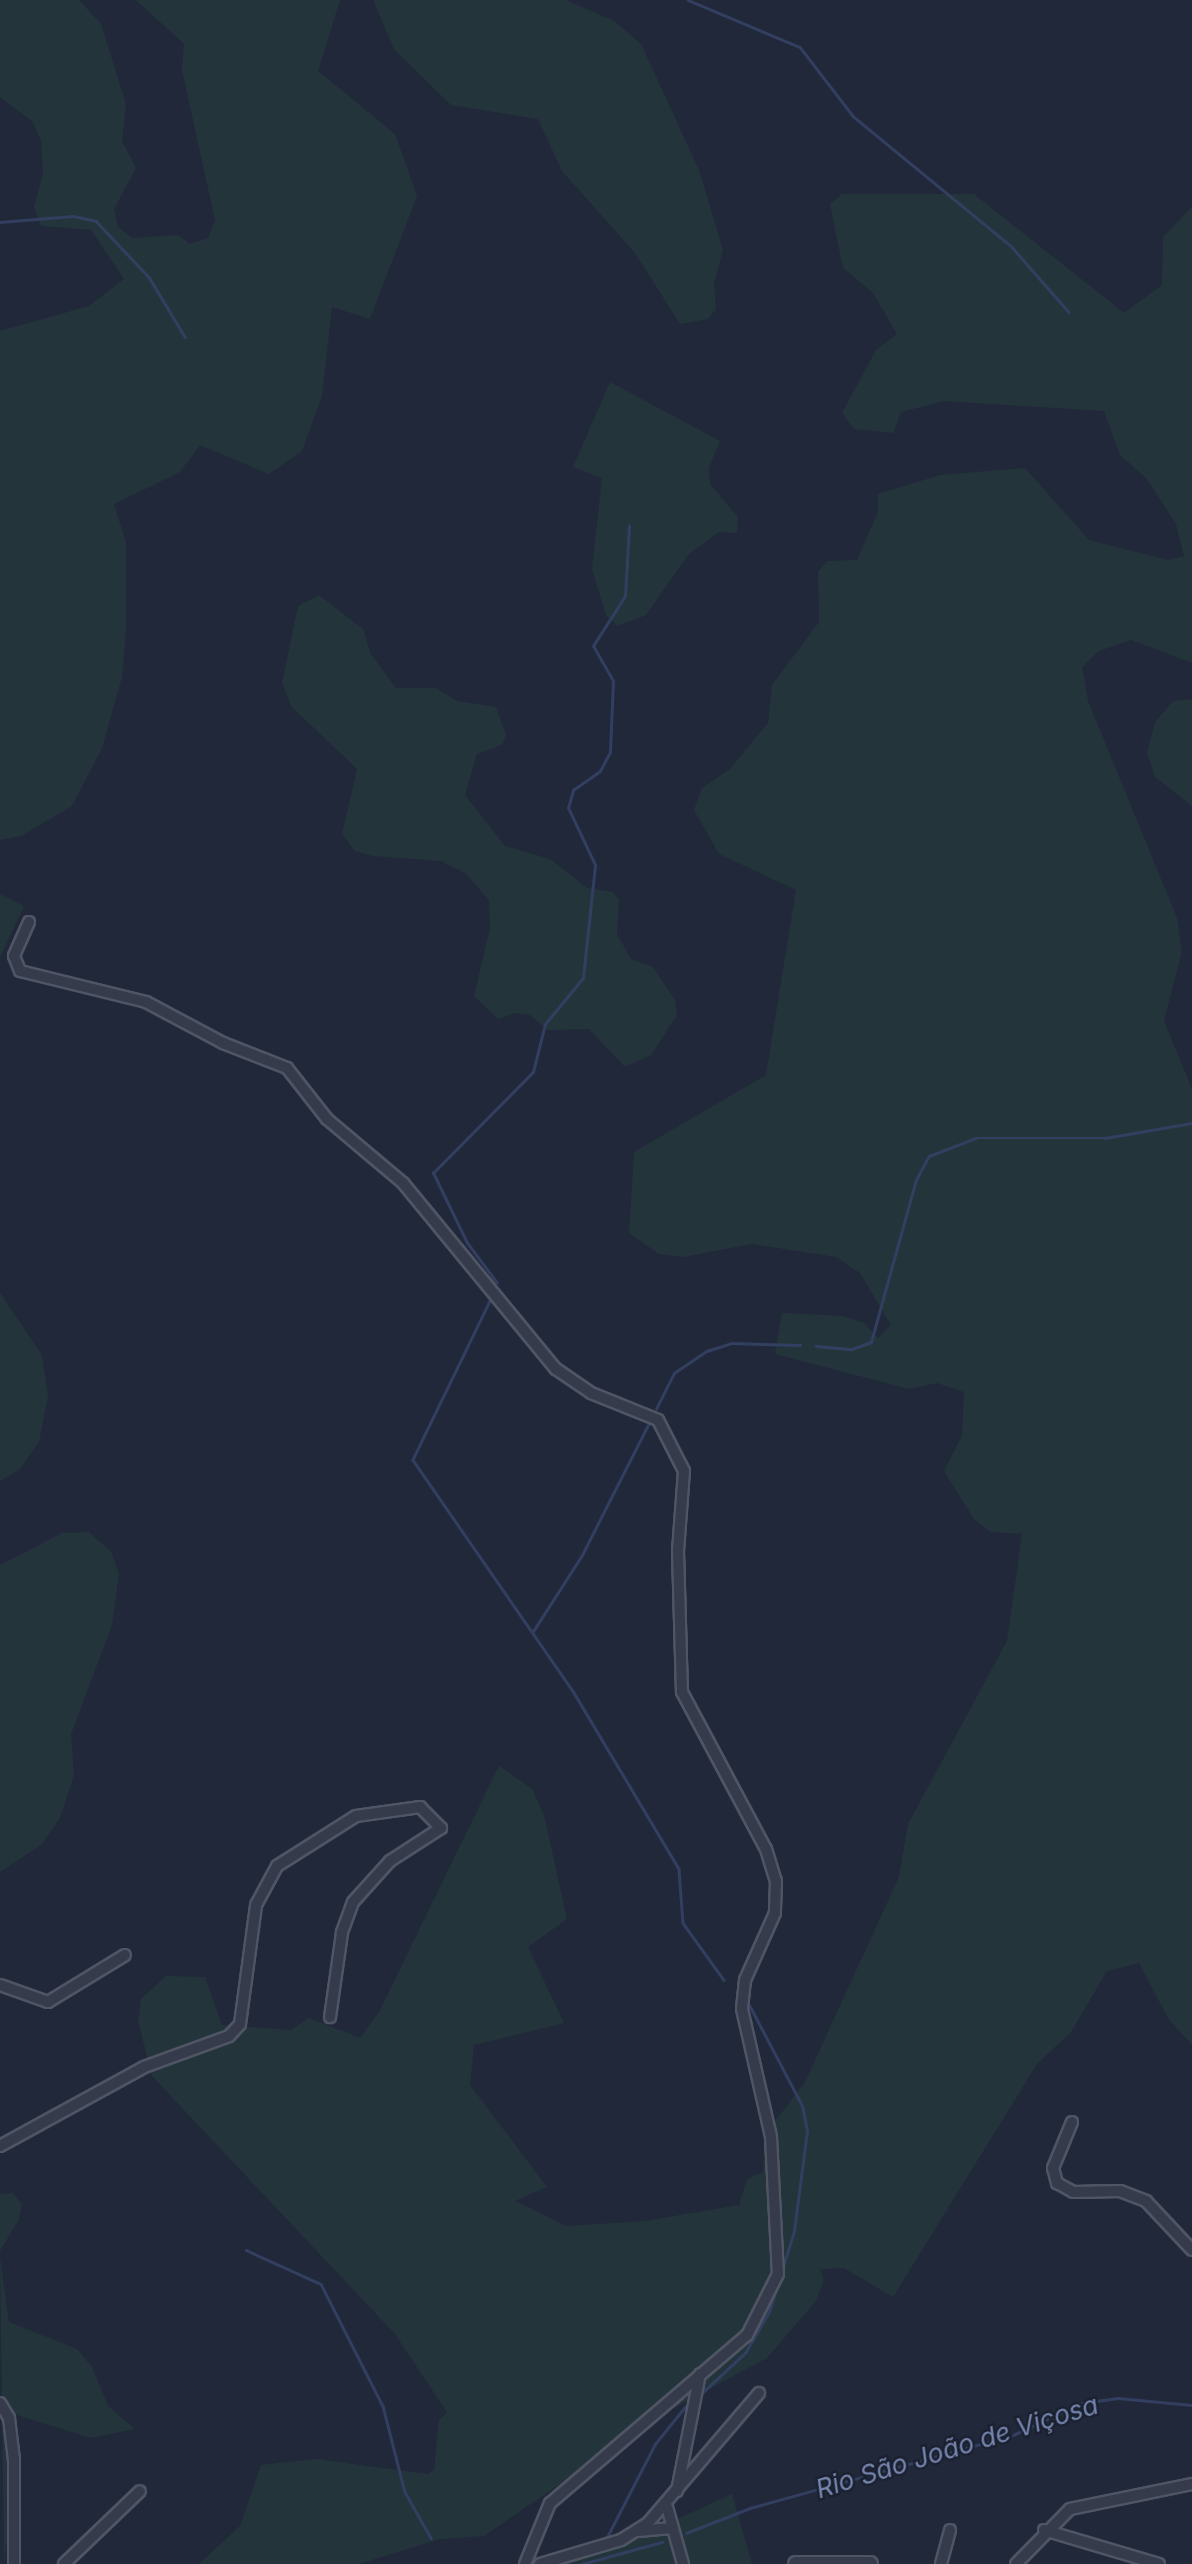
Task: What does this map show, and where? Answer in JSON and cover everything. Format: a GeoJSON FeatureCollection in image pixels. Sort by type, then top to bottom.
{"type":"FeatureCollection","features":[{"type":"Feature","properties":{"kind":"street"},"geometry":{"type":"LineString","coordinates":[[29,922],[14,956],[20,971],[146,1002],[287,1068],[318,1110],[421,1203],[556,1369],[591,1393],[658,1420],[678,1451],[685,1488],[678,1551],[682,1692],[766,1849],[778,1896],[745,1980],[742,2009],[771,2137],[778,2274],[747,2335],[550,2503],[525,2564]]}},
{"type":"Feature","properties":{"kind":"street"},"geometry":{"type":"LineString","coordinates":[[0,2146],[144,2067],[229,2036],[240,2024],[256,1905],[276,1866],[356,1815],[420,1807],[441,1828],[390,1861],[353,1902],[342,1933],[330,2017]]}},
{"type":"Feature","properties":{"kind":"street"},"geometry":{"type":"LineString","coordinates":[[0,1985],[48,2002],[125,1955]]}},
{"type":"Feature","properties":{"kind":"street"},"geometry":{"type":"LineString","coordinates":[[1072,2122],[1053,2168],[1057,2183],[1073,2192],[1121,2191],[1146,2201],[1192,2250]]}},
{"type":"Feature","properties":{"kind":"street"},"geometry":{"type":"LineString","coordinates":[[677,2493],[700,2374]]}},
{"type":"Feature","properties":{"kind":"street"},"geometry":{"type":"LineString","coordinates":[[636,2531],[667,2508],[759,2393]]}},
{"type":"Feature","properties":{"kind":"street"},"geometry":{"type":"LineString","coordinates":[[0,2403],[9,2418],[14,2460],[14,2564]]}},
{"type":"Feature","properties":{"kind":"street"},"geometry":{"type":"LineString","coordinates":[[1016,2564],[1044,2530],[1081,2505],[1192,2484]]}},
{"type":"Feature","properties":{"kind":"street"},"geometry":{"type":"LineString","coordinates":[[64,2564],[140,2491]]}},
{"type":"Feature","properties":{"kind":"street"},"geometry":{"type":"LineString","coordinates":[[667,2508],[683,2564]]}},
{"type":"Feature","properties":{"kind":"street"},"geometry":{"type":"LineString","coordinates":[[540,2564],[636,2531],[672,2528]]}},
{"type":"Feature","properties":{"kind":"street"},"geometry":{"type":"LineString","coordinates":[[942,2564],[950,2530]]}},
{"type":"Feature","properties":{"kind":"street"},"geometry":{"type":"LineString","coordinates":[[1044,2530],[1159,2564]]}},
{"type":"Feature","properties":{"kind":"street"},"geometry":{"type":"LineString","coordinates":[[796,2564],[870,2564]]}},
{"type":"Feature","properties":{"kind":"shaded area"},"geometry":{"type":"Polygon","coordinates":[[[0,0],[79,0],[101,24],[126,104],[122,141],[136,168],[114,209],[118,227],[132,238],[178,235],[190,244],[208,238],[215,220],[182,70],[184,44],[136,0],[340,0],[318,71],[395,134],[417,196],[370,319],[332,307],[322,396],[302,451],[269,474],[200,445],[180,472],[114,504],[126,543],[126,630],[122,677],[102,748],[72,806],[21,836],[0,840],[0,331],[89,306],[124,279],[91,230],[41,226],[34,207],[43,174],[41,140],[32,121],[0,97],[0,0]]]}},
{"type":"Feature","properties":{"kind":"shaded area"},"geometry":{"type":"Polygon","coordinates":[[[373,0],[566,0],[614,21],[641,44],[699,170],[723,250],[714,283],[716,309],[708,319],[680,324],[635,253],[562,171],[538,119],[451,105],[394,49],[373,0]]]}},
{"type":"Feature","properties":{"kind":"shaded area"},"geometry":{"type":"Polygon","coordinates":[[[842,194],[974,194],[1124,313],[1162,285],[1163,237],[1192,207],[1192,663],[1131,640],[1099,651],[1082,667],[1088,701],[1177,918],[1182,951],[1164,1021],[1192,1089],[1192,2045],[1168,2018],[1139,1963],[1107,1971],[1071,2032],[1037,2064],[893,2297],[844,2268],[820,2269],[824,2280],[816,2301],[767,2358],[661,2415],[484,2536],[440,2539],[359,2564],[199,2564],[240,2526],[261,2465],[315,2459],[428,2474],[434,2470],[439,2420],[447,2412],[395,2334],[152,2076],[138,2021],[141,1999],[166,1976],[205,1977],[222,2025],[291,2030],[309,2018],[360,2038],[379,2012],[499,1766],[532,1789],[544,1815],[567,1919],[528,1947],[564,2023],[474,2045],[470,2085],[547,2187],[515,2201],[566,2226],[645,2221],[739,2205],[747,2179],[763,2172],[764,2136],[805,2082],[899,1877],[908,1824],[1007,1641],[1022,1534],[991,1532],[974,1519],[944,1471],[962,1436],[964,1392],[937,1383],[909,1389],[775,1354],[782,1313],[843,1316],[864,1323],[878,1338],[891,1325],[860,1273],[836,1257],[752,1244],[683,1257],[659,1254],[629,1233],[634,1152],[766,1075],[796,890],[719,854],[694,810],[702,788],[730,769],[768,723],[772,685],[819,622],[818,572],[827,561],[857,560],[878,512],[878,494],[940,475],[1025,468],[1089,540],[1168,560],[1184,556],[1176,524],[1147,479],[1120,455],[1104,411],[944,401],[901,412],[893,433],[854,429],[842,413],[876,350],[897,334],[873,293],[843,268],[830,204],[842,194]]]}},
{"type":"Feature","properties":{"kind":"shaded area"},"geometry":{"type":"Polygon","coordinates":[[[610,382],[720,441],[709,468],[710,484],[738,517],[737,533],[719,532],[689,554],[646,615],[617,626],[606,615],[592,569],[602,478],[573,467],[610,382]]]}},
{"type":"Feature","properties":{"kind":"shaded area"},"geometry":{"type":"Polygon","coordinates":[[[319,595],[364,630],[370,653],[396,688],[436,688],[457,701],[496,707],[506,735],[502,745],[477,754],[465,795],[505,846],[550,859],[587,888],[613,892],[619,900],[617,934],[631,959],[653,967],[675,1000],[677,1015],[651,1055],[625,1067],[589,1029],[548,1030],[530,1015],[516,1013],[498,1019],[474,996],[490,928],[489,900],[465,873],[441,861],[373,856],[355,851],[342,834],[357,769],[292,707],[282,683],[298,606],[319,595]]]}},
{"type":"Feature","properties":{"kind":"shaded area"},"geometry":{"type":"Polygon","coordinates":[[[1192,699],[1192,806],[1155,777],[1147,753],[1155,722],[1173,701],[1192,699]]]}},
{"type":"Feature","properties":{"kind":"shaded area"},"geometry":{"type":"Polygon","coordinates":[[[0,894],[24,906],[0,957],[0,894]]]}},
{"type":"Feature","properties":{"kind":"shaded area"},"geometry":{"type":"Polygon","coordinates":[[[0,1293],[42,1355],[48,1396],[39,1442],[20,1469],[0,1481],[0,1293]]]}},
{"type":"Feature","properties":{"kind":"shaded area"},"geometry":{"type":"Polygon","coordinates":[[[89,1532],[111,1552],[119,1573],[112,1625],[71,1734],[74,1775],[60,1818],[41,1845],[0,1872],[0,1565],[62,1533],[89,1532]]]}},
{"type":"Feature","properties":{"kind":"shaded area"},"geometry":{"type":"Polygon","coordinates":[[[13,2193],[22,2205],[19,2219],[0,2251],[0,2194],[13,2193]]]}},
{"type":"Feature","properties":{"kind":"shaded area"},"geometry":{"type":"Polygon","coordinates":[[[0,2257],[9,2322],[77,2349],[92,2367],[108,2406],[135,2429],[91,2438],[4,2411],[12,2506],[4,2564],[0,2257]]]}},
{"type":"Feature","properties":{"kind":"shaded area"},"geometry":{"type":"Polygon","coordinates":[[[732,2494],[752,2564],[541,2564],[619,2546],[732,2494]]]}},
{"type":"Feature","properties":{"kind":"waterway"},"geometry":{"type":"LineString","coordinates":[[688,0],[800,47],[854,117],[1012,247],[1069,312]]}},
{"type":"Feature","properties":{"kind":"waterway"},"geometry":{"type":"LineString","coordinates":[[0,222],[73,216],[96,221],[149,277],[185,337]]}},
{"type":"Feature","properties":{"kind":"waterway"},"geometry":{"type":"LineString","coordinates":[[497,1283],[467,1243],[433,1173],[533,1072],[545,1024],[583,978],[595,865],[568,808],[573,790],[600,771],[610,752],[613,681],[593,646],[625,596],[629,526]]}},
{"type":"Feature","properties":{"kind":"waterway"},"geometry":{"type":"LineString","coordinates":[[816,1346],[852,1349],[871,1342],[916,1180],[929,1156],[976,1138],[1105,1138],[1192,1123]]}},
{"type":"Feature","properties":{"kind":"waterway"},"geometry":{"type":"LineString","coordinates":[[492,1297],[413,1460],[573,1691],[679,1869],[683,1923],[724,1980]]}},
{"type":"Feature","properties":{"kind":"waterway"},"geometry":{"type":"LineString","coordinates":[[656,1409],[674,1373],[707,1351],[731,1343],[800,1345]]}},
{"type":"Feature","properties":{"kind":"waterway"},"geometry":{"type":"LineString","coordinates":[[532,1633],[582,1555],[648,1425]]}},
{"type":"Feature","properties":{"kind":"waterway"},"geometry":{"type":"LineString","coordinates":[[702,2393],[745,2353],[769,2312],[794,2231],[807,2131],[802,2106],[750,2007]]}},
{"type":"Feature","properties":{"kind":"waterway"},"geometry":{"type":"LineString","coordinates":[[246,2250],[321,2284],[383,2406],[405,2492],[431,2538]]}},
{"type":"Feature","properties":{"kind":"waterway","name":"Rio São João de Viçosa"},"geometry":{"type":"LineString","coordinates":[[686,2533],[750,2508],[1013,2435],[1082,2403],[1118,2398],[1192,2405]]}},
{"type":"Feature","properties":{"kind":"waterway"},"geometry":{"type":"LineString","coordinates":[[607,2537],[655,2444],[685,2407]]}},
{"type":"Feature","properties":{"kind":"waterway","name":"Rio São João de Viçosa"},"geometry":{"type":"LineString","coordinates":[[582,2564],[662,2542]]}}]}
